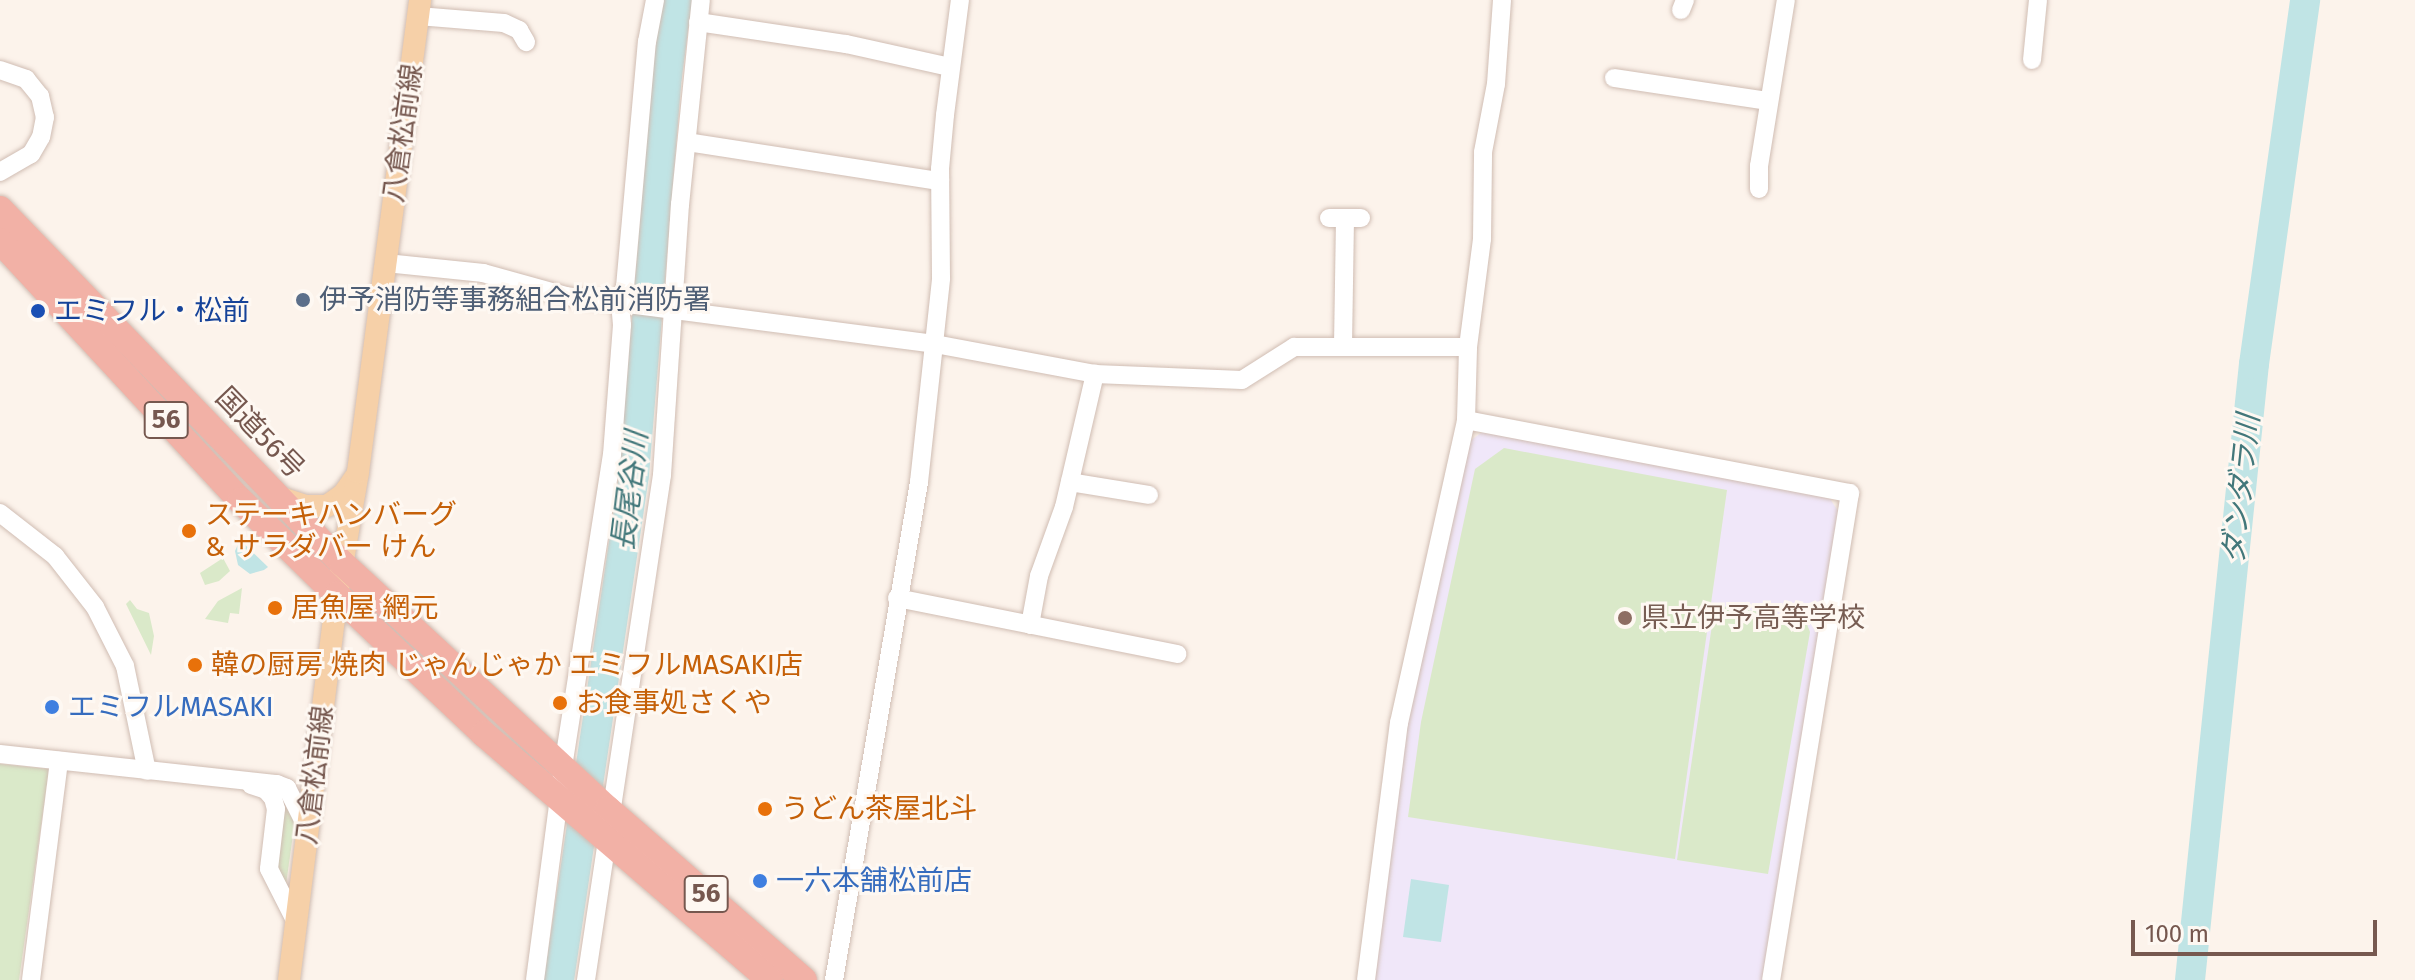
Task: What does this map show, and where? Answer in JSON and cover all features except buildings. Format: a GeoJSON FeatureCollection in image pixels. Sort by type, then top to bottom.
{"type":"FeatureCollection","features":[{"type":"Feature","properties":{"kind":"highway","name":"国道56号"},"geometry":{"type":"LineString","coordinates":[[0,209],[342,563],[610,811],[804,980]]}},
{"type":"Feature","properties":{"kind":"highway","name":"56"},"geometry":{"type":"LineString","coordinates":[[0,241],[241,501],[337,595],[562,802],[770,980]]}},
{"type":"Feature","properties":{"kind":"main road","name":"八倉松前線"},"geometry":{"type":"LineString","coordinates":[[289,980],[337,595],[358,472],[419,8]]}},
{"type":"Feature","properties":{"kind":"main road"},"geometry":{"type":"LineString","coordinates":[[277,497],[306,506],[327,506],[343,495],[358,472]]}},
{"type":"Feature","properties":{"kind":"street"},"geometry":{"type":"LineString","coordinates":[[535,980],[612,455],[647,42],[655,0]]}},
{"type":"Feature","properties":{"kind":"street"},"geometry":{"type":"LineString","coordinates":[[586,980],[662,475],[670,308],[701,0]]}},
{"type":"Feature","properties":{"kind":"street"},"geometry":{"type":"LineString","coordinates":[[834,980],[919,482],[941,278],[940,181],[950,67],[960,0]]}},
{"type":"Feature","properties":{"kind":"street"},"geometry":{"type":"LineString","coordinates":[[1366,980],[1399,723],[1466,420],[1468,347],[1482,239],[1483,152],[1496,84],[1502,0]]}},
{"type":"Feature","properties":{"kind":"street"},"geometry":{"type":"LineString","coordinates":[[1759,189],[1768,101],[1786,0]]}},
{"type":"Feature","properties":{"kind":"street"},"geometry":{"type":"LineString","coordinates":[[2032,60],[2038,0]]}},
{"type":"Feature","properties":{"kind":"street"},"geometry":{"type":"LineString","coordinates":[[419,8],[504,23],[519,30],[526,42]]}},
{"type":"Feature","properties":{"kind":"street"},"geometry":{"type":"LineString","coordinates":[[698,22],[846,44],[950,67]]}},
{"type":"Feature","properties":{"kind":"street"},"geometry":{"type":"LineString","coordinates":[[0,70],[26,79],[40,96],[45,117],[41,137],[31,154],[3,171]]}},
{"type":"Feature","properties":{"kind":"street"},"geometry":{"type":"LineString","coordinates":[[1614,78],[1768,101]]}},
{"type":"Feature","properties":{"kind":"street"},"geometry":{"type":"LineString","coordinates":[[687,142],[940,181]]}},
{"type":"Feature","properties":{"kind":"street"},"geometry":{"type":"LineString","coordinates":[[1343,346],[1345,218]]}},
{"type":"Feature","properties":{"kind":"street"},"geometry":{"type":"LineString","coordinates":[[386,263],[483,273],[566,296],[935,344],[1095,374],[1242,380],[1294,347],[1468,347]]}},
{"type":"Feature","properties":{"kind":"street"},"geometry":{"type":"LineString","coordinates":[[1030,625],[1039,576],[1070,482],[1095,374]]}},
{"type":"Feature","properties":{"kind":"street"},"geometry":{"type":"LineString","coordinates":[[1466,420],[1850,493],[1771,980]]}},
{"type":"Feature","properties":{"kind":"street"},"geometry":{"type":"LineString","coordinates":[[1070,482],[1149,495]]}},
{"type":"Feature","properties":{"kind":"street"},"geometry":{"type":"LineString","coordinates":[[0,513],[55,556],[113,638],[134,694],[147,771]]}},
{"type":"Feature","properties":{"kind":"street"},"geometry":{"type":"LineString","coordinates":[[897,598],[1177,654]]}},
{"type":"Feature","properties":{"kind":"street"},"geometry":{"type":"LineString","coordinates":[[0,754],[277,784],[287,788],[308,830]]}},
{"type":"Feature","properties":{"kind":"street"},"geometry":{"type":"LineString","coordinates":[[31,980],[59,761]]}},
{"type":"Feature","properties":{"kind":"street"},"geometry":{"type":"LineString","coordinates":[[245,782],[266,790],[273,798],[276,809],[269,869],[296,922]]}},
{"type":"Feature","properties":{"kind":"shaded area","name":"県立伊予高等学校"},"geometry":{"type":"Polygon","coordinates":[[[1485,430],[1829,497],[1838,511],[1762,980],[1372,980],[1404,724],[1470,441],[1485,430]]]}},
{"type":"Feature","properties":{"kind":"green space"},"geometry":{"type":"Polygon","coordinates":[[[1504,448],[1727,490],[1675,859],[1408,817],[1421,722],[1475,469],[1504,448]]]}},
{"type":"Feature","properties":{"kind":"green space"},"geometry":{"type":"Polygon","coordinates":[[[223,558],[230,571],[219,581],[205,585],[200,573],[223,558]]]}},
{"type":"Feature","properties":{"kind":"green space"},"geometry":{"type":"Polygon","coordinates":[[[242,588],[239,614],[230,613],[228,623],[205,619],[218,601],[242,588]]]}},
{"type":"Feature","properties":{"kind":"green space"},"geometry":{"type":"Polygon","coordinates":[[[130,600],[137,609],[149,613],[154,636],[151,655],[126,604],[130,600]]]}},
{"type":"Feature","properties":{"kind":"green space"},"geometry":{"type":"Polygon","coordinates":[[[1715,605],[1805,619],[1810,632],[1768,874],[1677,860],[1715,605]]]}},
{"type":"Feature","properties":{"kind":"green space"},"geometry":{"type":"Polygon","coordinates":[[[0,764],[49,769],[19,980],[0,980],[0,764]]]}},
{"type":"Feature","properties":{"kind":"green space"},"geometry":{"type":"Polygon","coordinates":[[[278,788],[296,813],[285,892],[273,872],[278,788]]]}},
{"type":"Feature","properties":{"kind":"water"},"geometry":{"type":"Polygon","coordinates":[[[240,540],[268,567],[250,574],[238,565],[235,551],[240,540]]]}},
{"type":"Feature","properties":{"kind":"water"},"geometry":{"type":"Polygon","coordinates":[[[1411,879],[1449,885],[1441,942],[1403,937],[1411,879]]]}},
{"type":"Feature","properties":{"kind":"waterway","name":"長尾谷川"},"geometry":{"type":"LineString","coordinates":[[559,980],[634,475],[667,76],[677,0]]}},
{"type":"Feature","properties":{"kind":"waterway","name":"ダンダラ川"},"geometry":{"type":"LineString","coordinates":[[2190,980],[2254,364],[2305,0]]}},
{"type":"Feature","properties":{"kind":"place","name":"伊予消防等事務組合松前消防署"},"geometry":{"type":"Point","coordinates":[303,300]}},
{"type":"Feature","properties":{"kind":"place","name":"エミフル・松前"},"geometry":{"type":"Point","coordinates":[38,311]}},
{"type":"Feature","properties":{"kind":"place","name":"ステーキハンバーグ & サラダバー けん"},"geometry":{"type":"Point","coordinates":[189,531]}},
{"type":"Feature","properties":{"kind":"place","name":"居魚屋 網元"},"geometry":{"type":"Point","coordinates":[275,608]}},
{"type":"Feature","properties":{"kind":"place","name":"県立伊予高等学校"},"geometry":{"type":"Point","coordinates":[1625,618]}},
{"type":"Feature","properties":{"kind":"place","name":"韓の厨房 焼肉 じゃんじゃか エミフルMASAKI店"},"geometry":{"type":"Point","coordinates":[195,665]}},
{"type":"Feature","properties":{"kind":"place","name":"お食事処さくや"},"geometry":{"type":"Point","coordinates":[560,703]}},
{"type":"Feature","properties":{"kind":"place","name":"エミフルMASAKI"},"geometry":{"type":"Point","coordinates":[52,707]}},
{"type":"Feature","properties":{"kind":"place","name":"うどん茶屋北斗"},"geometry":{"type":"Point","coordinates":[765,809]}},
{"type":"Feature","properties":{"kind":"place","name":"一六本舗松前店"},"geometry":{"type":"Point","coordinates":[760,881]}}]}
